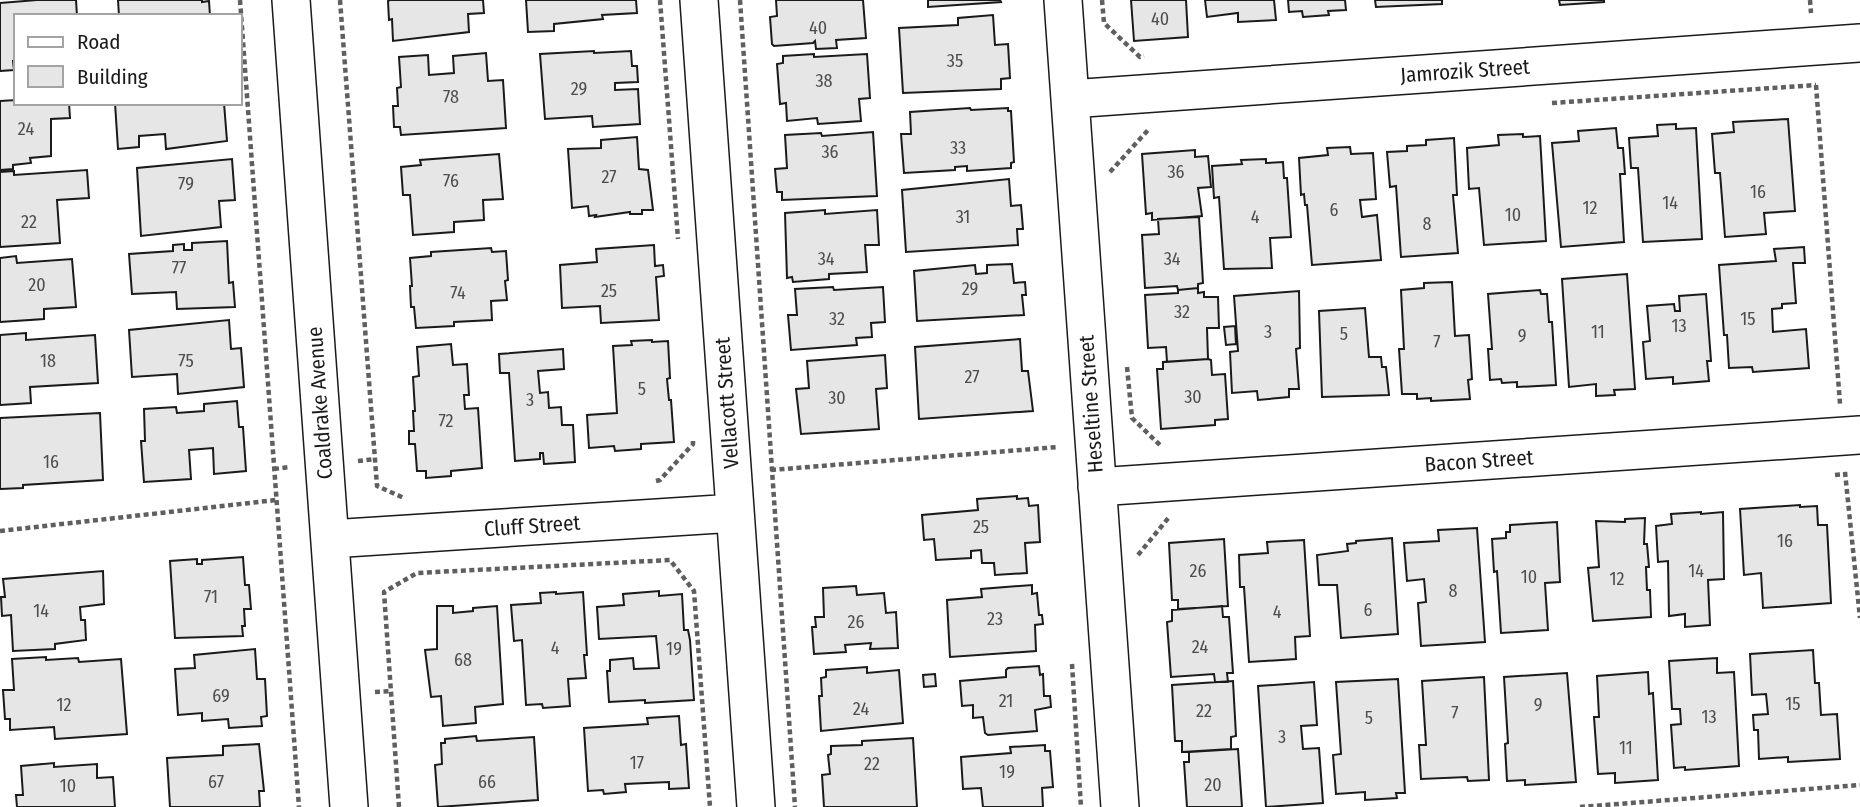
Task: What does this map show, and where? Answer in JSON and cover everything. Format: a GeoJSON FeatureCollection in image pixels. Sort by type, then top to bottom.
{"type":"FeatureCollection","features":[{"type":"Feature","properties":{"kind":"street","name":"Coaldrake Avenue"},"geometry":{"type":"LineString","coordinates":[[291,0],[349,807]]}},
{"type":"Feature","properties":{"kind":"street","name":"Vellacott Street"},"geometry":{"type":"LineString","coordinates":[[699,0],[756,807]]}},
{"type":"Feature","properties":{"kind":"street","name":"Heseltine Street"},"geometry":{"type":"LineString","coordinates":[[1063,0],[1120,807]]}},
{"type":"Feature","properties":{"kind":"street","name":"Jamrozik Street"},"geometry":{"type":"LineString","coordinates":[[1070,99],[1860,43]]}},
{"type":"Feature","properties":{"kind":"street","name":"Bacon Street"},"geometry":{"type":"LineString","coordinates":[[1097,487],[1842,420]]}},
{"type":"Feature","properties":{"kind":"street","name":"Cluff Street"},"geometry":{"type":"LineString","coordinates":[[330,539],[735,513]]}},
{"type":"Feature","properties":{"kind":"path"},"geometry":{"type":"LineString","coordinates":[[340,0],[377,486],[415,503]]}},
{"type":"Feature","properties":{"kind":"path"},"geometry":{"type":"LineString","coordinates":[[660,0],[678,246]]}},
{"type":"Feature","properties":{"kind":"path"},"geometry":{"type":"LineString","coordinates":[[740,0],[795,807]]}},
{"type":"Feature","properties":{"kind":"path"},"geometry":{"type":"LineString","coordinates":[[1102,0],[1104,23],[1140,57],[1154,56]]}},
{"type":"Feature","properties":{"kind":"path"},"geometry":{"type":"LineString","coordinates":[[1810,0],[1860,618]]}},
{"type":"Feature","properties":{"kind":"path"},"geometry":{"type":"LineString","coordinates":[[242,28],[299,807]]}},
{"type":"Feature","properties":{"kind":"path"},"geometry":{"type":"LineString","coordinates":[[1551,103],[1816,85]]}},
{"type":"Feature","properties":{"kind":"path"},"geometry":{"type":"LineString","coordinates":[[1107,175],[1147,129],[1161,128]]}},
{"type":"Feature","properties":{"kind":"path"},"geometry":{"type":"LineString","coordinates":[[1126,364],[1132,418],[1170,454]]}},
{"type":"Feature","properties":{"kind":"path"},"geometry":{"type":"LineString","coordinates":[[646,482],[660,480],[693,444],[693,437]]}},
{"type":"Feature","properties":{"kind":"path"},"geometry":{"type":"LineString","coordinates":[[771,470],[1058,447]]}},
{"type":"Feature","properties":{"kind":"path"},"geometry":{"type":"LineString","coordinates":[[0,531],[276,500]]}},
{"type":"Feature","properties":{"kind":"path"},"geometry":{"type":"LineString","coordinates":[[399,807],[384,592],[417,573],[670,560],[694,591],[710,807]]}},
{"type":"Feature","properties":{"kind":"path"},"geometry":{"type":"LineString","coordinates":[[1580,807],[1860,785]]}},
{"type":"Feature","properties":{"kind":"building"},"geometry":{"type":"Polygon","coordinates":[[[76,0],[77,14],[14,14],[14,70],[0,71],[0,3],[76,0]]]}},
{"type":"Feature","properties":{"kind":"building"},"geometry":{"type":"Polygon","coordinates":[[[118,0],[209,1],[210,14],[119,14],[118,0]]]}},
{"type":"Feature","properties":{"kind":"building"},"geometry":{"type":"Polygon","coordinates":[[[390,0],[483,0],[484,13],[468,14],[469,32],[393,41],[392,19],[389,20],[390,0]]]}},
{"type":"Feature","properties":{"kind":"building"},"geometry":{"type":"Polygon","coordinates":[[[526,0],[636,0],[637,13],[602,15],[603,19],[554,24],[554,31],[528,32],[526,0]]]}},
{"type":"Feature","properties":{"kind":"building"},"geometry":{"type":"Polygon","coordinates":[[[776,0],[863,0],[866,38],[836,40],[837,48],[816,49],[815,41],[774,46],[770,17],[777,16],[776,0]]]}},
{"type":"Feature","properties":{"kind":"building"},"geometry":{"type":"Polygon","coordinates":[[[928,0],[1000,0],[1001,2],[928,7],[928,0]]]}},
{"type":"Feature","properties":{"kind":"building"},"geometry":{"type":"Polygon","coordinates":[[[1131,0],[1186,0],[1188,37],[1134,41],[1131,0]]]}},
{"type":"Feature","properties":{"kind":"building"},"geometry":{"type":"Polygon","coordinates":[[[1205,0],[1274,0],[1276,20],[1238,22],[1238,13],[1207,17],[1205,0]]]}},
{"type":"Feature","properties":{"kind":"building"},"geometry":{"type":"Polygon","coordinates":[[[1288,0],[1345,0],[1346,10],[1328,11],[1329,15],[1303,17],[1302,11],[1289,12],[1288,0]]]}},
{"type":"Feature","properties":{"kind":"building"},"geometry":{"type":"Polygon","coordinates":[[[1375,0],[1442,0],[1442,4],[1376,7],[1375,0]]]}},
{"type":"Feature","properties":{"kind":"building"},"geometry":{"type":"Polygon","coordinates":[[[1559,0],[1604,0],[1604,2],[1560,5],[1559,0]]]}},
{"type":"Feature","properties":{"kind":"building"},"geometry":{"type":"Polygon","coordinates":[[[993,15],[995,45],[1008,44],[1010,78],[1001,79],[1001,89],[903,93],[899,28],[958,25],[958,18],[993,15]]]}},
{"type":"Feature","properties":{"kind":"building"},"geometry":{"type":"Polygon","coordinates":[[[631,51],[632,66],[637,66],[638,82],[615,83],[615,90],[638,89],[640,124],[593,127],[592,116],[545,119],[540,54],[631,51]]]}},
{"type":"Feature","properties":{"kind":"building"},"geometry":{"type":"Polygon","coordinates":[[[486,53],[488,81],[503,80],[506,128],[401,135],[400,127],[394,127],[393,106],[398,106],[397,88],[401,87],[399,57],[428,55],[429,75],[454,73],[453,56],[486,53]]]}},
{"type":"Feature","properties":{"kind":"building"},"geometry":{"type":"Polygon","coordinates":[[[814,54],[814,57],[867,54],[870,98],[859,99],[861,121],[818,124],[817,118],[787,121],[786,103],[780,104],[777,64],[783,63],[783,56],[814,54]]]}},
{"type":"Feature","properties":{"kind":"building"},"geometry":{"type":"Polygon","coordinates":[[[14,100],[14,105],[69,105],[70,118],[51,119],[51,156],[30,158],[31,163],[0,170],[0,101],[14,100]]]}},
{"type":"Feature","properties":{"kind":"building"},"geometry":{"type":"Polygon","coordinates":[[[115,105],[224,105],[227,141],[166,149],[165,134],[139,136],[139,147],[118,149],[115,105]]]}},
{"type":"Feature","properties":{"kind":"building"},"geometry":{"type":"Polygon","coordinates":[[[1008,108],[1008,111],[1011,111],[1014,162],[1011,163],[1011,168],[967,171],[967,166],[955,167],[955,170],[904,173],[901,134],[911,134],[910,112],[1008,108]]]}},
{"type":"Feature","properties":{"kind":"building"},"geometry":{"type":"Polygon","coordinates":[[[1788,119],[1795,211],[1764,213],[1766,234],[1725,237],[1720,173],[1715,173],[1712,134],[1734,132],[1733,122],[1788,119]]]}},
{"type":"Feature","properties":{"kind":"building"},"geometry":{"type":"Polygon","coordinates":[[[1676,124],[1676,129],[1696,128],[1702,239],[1643,242],[1638,168],[1631,168],[1629,138],[1658,136],[1657,125],[1676,124]]]}},
{"type":"Feature","properties":{"kind":"building"},"geometry":{"type":"Polygon","coordinates":[[[1616,128],[1618,148],[1623,148],[1625,174],[1620,174],[1624,242],[1561,247],[1552,143],[1579,141],[1578,131],[1616,128]]]}},
{"type":"Feature","properties":{"kind":"building"},"geometry":{"type":"Polygon","coordinates":[[[873,132],[877,196],[782,200],[782,192],[777,192],[775,169],[787,168],[785,135],[821,133],[822,136],[873,132]]]}},
{"type":"Feature","properties":{"kind":"building"},"geometry":{"type":"Polygon","coordinates":[[[1523,134],[1523,137],[1540,136],[1546,241],[1484,245],[1479,188],[1469,189],[1467,148],[1499,145],[1498,135],[1523,134]]]}},
{"type":"Feature","properties":{"kind":"building"},"geometry":{"type":"Polygon","coordinates":[[[637,137],[639,169],[648,170],[653,210],[642,210],[642,214],[630,212],[595,217],[596,215],[589,216],[588,206],[572,208],[568,149],[601,148],[601,140],[637,137]]]}},
{"type":"Feature","properties":{"kind":"building"},"geometry":{"type":"Polygon","coordinates":[[[1454,138],[1457,195],[1453,195],[1458,253],[1401,257],[1396,186],[1390,187],[1387,152],[1407,151],[1407,146],[1426,145],[1426,140],[1454,138]]]}},
{"type":"Feature","properties":{"kind":"building"},"geometry":{"type":"Polygon","coordinates":[[[1350,147],[1351,154],[1373,153],[1376,199],[1360,200],[1362,217],[1377,215],[1381,260],[1312,265],[1307,205],[1304,194],[1301,195],[1299,158],[1328,155],[1327,148],[1350,147]]]}},
{"type":"Feature","properties":{"kind":"building"},"geometry":{"type":"Polygon","coordinates":[[[1195,150],[1195,157],[1208,156],[1211,187],[1198,188],[1202,216],[1152,220],[1152,213],[1146,214],[1142,154],[1195,150]]]}},
{"type":"Feature","properties":{"kind":"building"},"geometry":{"type":"Polygon","coordinates":[[[499,154],[503,199],[483,200],[484,220],[454,222],[454,232],[413,235],[410,195],[403,195],[401,167],[421,165],[420,160],[499,154]]]}},
{"type":"Feature","properties":{"kind":"building"},"geometry":{"type":"Polygon","coordinates":[[[232,159],[235,200],[219,201],[221,227],[141,236],[137,168],[232,159]]]}},
{"type":"Feature","properties":{"kind":"building"},"geometry":{"type":"Polygon","coordinates":[[[1266,159],[1266,163],[1283,162],[1284,178],[1287,178],[1291,237],[1270,238],[1272,268],[1224,269],[1219,197],[1214,198],[1212,166],[1242,164],[1241,160],[1266,159]]]}},
{"type":"Feature","properties":{"kind":"building"},"geometry":{"type":"Polygon","coordinates":[[[87,170],[89,198],[57,200],[60,243],[0,247],[0,172],[14,171],[14,175],[87,170]]]}},
{"type":"Feature","properties":{"kind":"building"},"geometry":{"type":"Polygon","coordinates":[[[1009,179],[1011,206],[1021,205],[1023,229],[1017,229],[1018,245],[906,252],[902,190],[1009,179]]]}},
{"type":"Feature","properties":{"kind":"building"},"geometry":{"type":"Polygon","coordinates":[[[825,210],[825,214],[877,210],[879,245],[865,245],[867,272],[829,274],[829,279],[793,282],[792,277],[787,278],[785,213],[825,210]]]}},
{"type":"Feature","properties":{"kind":"building"},"geometry":{"type":"Polygon","coordinates":[[[1199,217],[1203,283],[1198,284],[1198,288],[1178,290],[1177,286],[1145,288],[1142,235],[1159,234],[1158,219],[1199,217]]]}},
{"type":"Feature","properties":{"kind":"building"},"geometry":{"type":"Polygon","coordinates":[[[227,241],[229,283],[233,282],[235,307],[177,309],[176,292],[132,294],[129,254],[173,251],[173,245],[184,244],[184,250],[192,250],[192,243],[227,241]]]}},
{"type":"Feature","properties":{"kind":"building"},"geometry":{"type":"Polygon","coordinates":[[[654,245],[655,266],[663,265],[664,276],[656,277],[659,320],[601,323],[600,306],[562,308],[560,265],[597,262],[596,249],[654,245]]]}},
{"type":"Feature","properties":{"kind":"building"},"geometry":{"type":"Polygon","coordinates":[[[1804,247],[1805,263],[1793,263],[1796,303],[1782,304],[1782,308],[1772,309],[1773,332],[1806,329],[1809,368],[1753,372],[1752,367],[1729,368],[1719,265],[1776,261],[1774,249],[1804,247]]]}},
{"type":"Feature","properties":{"kind":"building"},"geometry":{"type":"Polygon","coordinates":[[[491,248],[492,252],[506,251],[508,280],[505,281],[507,300],[491,301],[492,320],[416,328],[414,307],[411,307],[410,258],[431,256],[431,252],[491,248]]]}},
{"type":"Feature","properties":{"kind":"building"},"geometry":{"type":"Polygon","coordinates":[[[16,256],[17,263],[72,259],[76,307],[44,309],[44,319],[0,322],[0,258],[16,256]]]}},
{"type":"Feature","properties":{"kind":"building"},"geometry":{"type":"Polygon","coordinates":[[[1012,264],[1014,283],[1025,282],[1026,295],[1022,295],[1024,315],[917,321],[914,271],[975,265],[976,274],[987,273],[987,265],[1012,264]]]}},
{"type":"Feature","properties":{"kind":"building"},"geometry":{"type":"Polygon","coordinates":[[[1627,274],[1635,389],[1614,390],[1615,395],[1596,396],[1596,384],[1569,387],[1562,279],[1627,274]]]}},
{"type":"Feature","properties":{"kind":"building"},"geometry":{"type":"Polygon","coordinates":[[[1452,282],[1455,336],[1469,335],[1472,379],[1468,380],[1470,399],[1431,401],[1431,398],[1417,399],[1417,394],[1402,394],[1399,349],[1404,349],[1401,290],[1424,288],[1424,283],[1452,282]]]}},
{"type":"Feature","properties":{"kind":"building"},"geometry":{"type":"Polygon","coordinates":[[[833,287],[834,290],[883,287],[885,322],[871,323],[872,337],[856,338],[857,345],[791,350],[788,315],[797,315],[795,289],[833,287]]]}},
{"type":"Feature","properties":{"kind":"building"},"geometry":{"type":"Polygon","coordinates":[[[1198,288],[1198,293],[1204,292],[1204,297],[1218,297],[1219,328],[1207,328],[1208,359],[1167,362],[1166,347],[1148,348],[1145,295],[1178,293],[1178,290],[1198,288]]]}},
{"type":"Feature","properties":{"kind":"building"},"geometry":{"type":"Polygon","coordinates":[[[1540,290],[1541,294],[1547,294],[1549,322],[1552,322],[1556,385],[1517,387],[1517,382],[1502,383],[1501,379],[1490,380],[1488,349],[1492,349],[1488,294],[1540,290]]]}},
{"type":"Feature","properties":{"kind":"building"},"geometry":{"type":"Polygon","coordinates":[[[1299,291],[1300,348],[1296,349],[1299,389],[1289,389],[1289,397],[1258,400],[1257,391],[1232,393],[1230,352],[1238,351],[1234,296],[1299,291]]]}},
{"type":"Feature","properties":{"kind":"building"},"geometry":{"type":"Polygon","coordinates":[[[1706,294],[1711,361],[1707,361],[1709,381],[1673,384],[1673,377],[1646,379],[1643,342],[1650,341],[1647,306],[1674,304],[1675,311],[1680,311],[1679,296],[1706,294]]]}},
{"type":"Feature","properties":{"kind":"building"},"geometry":{"type":"Polygon","coordinates":[[[1365,308],[1369,357],[1381,357],[1382,367],[1386,367],[1389,395],[1322,397],[1319,311],[1365,308]]]}},
{"type":"Feature","properties":{"kind":"building"},"geometry":{"type":"Polygon","coordinates":[[[229,320],[231,349],[241,348],[244,387],[178,394],[177,374],[132,377],[129,330],[229,320]]]}},
{"type":"Feature","properties":{"kind":"building"},"geometry":{"type":"Polygon","coordinates":[[[1235,326],[1236,344],[1226,345],[1224,327],[1235,326]]]}},
{"type":"Feature","properties":{"kind":"building"},"geometry":{"type":"Polygon","coordinates":[[[26,333],[26,340],[95,335],[98,383],[30,387],[31,403],[0,405],[0,335],[26,333]]]}},
{"type":"Feature","properties":{"kind":"building"},"geometry":{"type":"Polygon","coordinates":[[[1020,339],[1022,371],[1028,371],[1033,411],[919,419],[915,347],[1020,339]]]}},
{"type":"Feature","properties":{"kind":"building"},"geometry":{"type":"Polygon","coordinates":[[[631,341],[668,341],[670,378],[667,379],[674,442],[641,444],[641,449],[615,451],[614,446],[589,448],[587,415],[617,413],[613,346],[632,345],[631,341]]]}},
{"type":"Feature","properties":{"kind":"building"},"geometry":{"type":"Polygon","coordinates":[[[451,344],[453,365],[467,364],[469,395],[464,395],[465,409],[478,408],[482,468],[451,471],[451,476],[426,478],[426,471],[417,471],[415,444],[409,444],[409,431],[414,431],[413,377],[419,376],[417,347],[451,344]]]}},
{"type":"Feature","properties":{"kind":"building"},"geometry":{"type":"Polygon","coordinates":[[[563,349],[564,369],[538,371],[540,393],[548,392],[549,408],[561,407],[562,425],[573,425],[575,462],[544,464],[543,453],[540,453],[540,459],[515,461],[509,373],[500,373],[499,354],[563,349]]]}},
{"type":"Feature","properties":{"kind":"building"},"geometry":{"type":"Polygon","coordinates":[[[885,355],[887,388],[876,389],[879,429],[801,434],[796,389],[809,388],[807,361],[885,355]]]}},
{"type":"Feature","properties":{"kind":"building"},"geometry":{"type":"Polygon","coordinates":[[[1211,360],[1212,375],[1225,374],[1228,419],[1215,420],[1215,425],[1161,429],[1157,369],[1163,369],[1163,362],[1211,360]]]}},
{"type":"Feature","properties":{"kind":"building"},"geometry":{"type":"Polygon","coordinates":[[[237,401],[239,427],[243,427],[246,471],[214,474],[213,448],[189,450],[191,479],[144,482],[141,441],[145,441],[144,409],[176,407],[177,413],[204,411],[204,404],[237,401]]]}},
{"type":"Feature","properties":{"kind":"building"},"geometry":{"type":"Polygon","coordinates":[[[100,413],[103,480],[0,489],[0,418],[100,413]]]}},
{"type":"Feature","properties":{"kind":"building"},"geometry":{"type":"Polygon","coordinates":[[[1017,496],[1017,499],[1028,498],[1029,506],[1038,505],[1040,542],[1025,543],[1027,573],[995,575],[994,563],[982,563],[981,550],[971,551],[971,558],[936,560],[934,539],[924,540],[922,515],[978,510],[977,499],[1017,496]]]}},
{"type":"Feature","properties":{"kind":"building"},"geometry":{"type":"Polygon","coordinates":[[[1817,506],[1818,525],[1827,525],[1831,603],[1763,608],[1761,573],[1744,575],[1740,509],[1817,506]]]}},
{"type":"Feature","properties":{"kind":"building"},"geometry":{"type":"Polygon","coordinates":[[[1723,512],[1724,579],[1708,580],[1710,625],[1685,627],[1685,614],[1669,616],[1668,561],[1658,562],[1656,526],[1672,524],[1671,514],[1723,512]]]}},
{"type":"Feature","properties":{"kind":"building"},"geometry":{"type":"Polygon","coordinates":[[[1645,518],[1644,544],[1647,544],[1647,590],[1650,590],[1651,617],[1593,621],[1588,568],[1599,567],[1596,521],[1625,522],[1625,519],[1645,518]]]}},
{"type":"Feature","properties":{"kind":"building"},"geometry":{"type":"Polygon","coordinates":[[[1557,522],[1560,582],[1545,583],[1548,630],[1501,633],[1492,539],[1506,538],[1510,525],[1557,522]]]}},
{"type":"Feature","properties":{"kind":"building"},"geometry":{"type":"Polygon","coordinates":[[[1477,528],[1485,642],[1421,646],[1418,603],[1426,602],[1424,579],[1407,581],[1404,543],[1439,541],[1438,530],[1477,528]]]}},
{"type":"Feature","properties":{"kind":"building"},"geometry":{"type":"Polygon","coordinates":[[[1392,538],[1398,634],[1341,638],[1337,585],[1319,585],[1317,555],[1348,551],[1347,544],[1356,541],[1392,538]]]}},
{"type":"Feature","properties":{"kind":"building"},"geometry":{"type":"Polygon","coordinates":[[[1224,539],[1228,606],[1178,609],[1178,600],[1172,600],[1169,543],[1224,539]]]}},
{"type":"Feature","properties":{"kind":"building"},"geometry":{"type":"Polygon","coordinates":[[[1304,540],[1310,636],[1295,637],[1296,659],[1249,662],[1239,555],[1268,553],[1267,542],[1304,540]]]}},
{"type":"Feature","properties":{"kind":"building"},"geometry":{"type":"Polygon","coordinates":[[[243,557],[245,585],[249,585],[251,609],[244,609],[243,636],[175,638],[170,561],[197,559],[197,564],[202,564],[202,560],[243,557]]]}},
{"type":"Feature","properties":{"kind":"building"},"geometry":{"type":"Polygon","coordinates":[[[103,571],[104,604],[80,607],[81,620],[85,620],[86,640],[55,644],[55,649],[13,651],[11,615],[2,616],[1,597],[5,597],[3,579],[103,571]]]}},
{"type":"Feature","properties":{"kind":"building"},"geometry":{"type":"Polygon","coordinates":[[[1032,585],[1032,594],[1037,593],[1039,615],[1042,615],[1043,624],[1035,625],[1036,651],[950,657],[947,600],[982,597],[981,589],[1032,585]]]}},
{"type":"Feature","properties":{"kind":"building"},"geometry":{"type":"Polygon","coordinates":[[[856,586],[857,595],[884,593],[886,613],[896,612],[898,648],[870,649],[871,643],[845,645],[846,652],[814,654],[812,627],[816,627],[815,617],[824,617],[823,588],[856,586]]]}},
{"type":"Feature","properties":{"kind":"building"},"geometry":{"type":"Polygon","coordinates":[[[659,591],[659,596],[682,594],[684,630],[688,630],[690,640],[694,700],[609,702],[607,671],[610,671],[610,660],[633,658],[634,669],[659,668],[656,636],[599,639],[597,607],[624,605],[623,594],[659,591]]]}},
{"type":"Feature","properties":{"kind":"building"},"geometry":{"type":"Polygon","coordinates":[[[583,592],[586,678],[568,679],[570,706],[543,708],[542,704],[526,705],[522,640],[514,641],[511,605],[541,603],[540,593],[583,592]]]}},
{"type":"Feature","properties":{"kind":"building"},"geometry":{"type":"Polygon","coordinates":[[[437,606],[453,606],[453,613],[497,606],[503,704],[475,707],[476,723],[443,726],[441,696],[431,697],[425,650],[437,649],[437,606]]]}},
{"type":"Feature","properties":{"kind":"building"},"geometry":{"type":"Polygon","coordinates":[[[1222,606],[1223,617],[1229,617],[1233,673],[1227,673],[1228,682],[1215,682],[1214,674],[1171,677],[1167,622],[1172,621],[1172,610],[1222,606]]]}},
{"type":"Feature","properties":{"kind":"building"},"geometry":{"type":"Polygon","coordinates":[[[255,649],[257,679],[265,679],[267,716],[261,717],[262,726],[229,728],[228,719],[202,721],[202,713],[178,715],[175,669],[195,668],[194,655],[255,649]]]}},
{"type":"Feature","properties":{"kind":"building"},"geometry":{"type":"Polygon","coordinates":[[[1813,650],[1821,715],[1837,714],[1840,759],[1788,762],[1788,757],[1759,759],[1758,730],[1754,730],[1753,715],[1768,714],[1766,694],[1752,695],[1750,654],[1813,650]]]}},
{"type":"Feature","properties":{"kind":"building"},"geometry":{"type":"Polygon","coordinates":[[[46,657],[46,660],[78,658],[79,662],[121,659],[127,734],[55,739],[54,727],[10,730],[10,719],[5,719],[3,690],[14,690],[12,659],[46,657]]]}},
{"type":"Feature","properties":{"kind":"building"},"geometry":{"type":"Polygon","coordinates":[[[1717,658],[1717,673],[1734,672],[1739,766],[1685,770],[1685,767],[1674,768],[1671,725],[1681,724],[1680,709],[1672,709],[1669,661],[1717,658]]]}},
{"type":"Feature","properties":{"kind":"building"},"geometry":{"type":"Polygon","coordinates":[[[1039,666],[1040,675],[1043,674],[1044,696],[1050,696],[1051,707],[1035,710],[1037,731],[988,735],[985,733],[983,717],[973,718],[973,705],[962,706],[960,681],[1006,677],[1008,668],[1039,666]]]}},
{"type":"Feature","properties":{"kind":"building"},"geometry":{"type":"Polygon","coordinates":[[[867,667],[867,673],[899,670],[903,723],[821,731],[819,696],[822,696],[821,678],[826,677],[826,670],[867,667]]]}},
{"type":"Feature","properties":{"kind":"building"},"geometry":{"type":"Polygon","coordinates":[[[1648,672],[1649,694],[1653,693],[1658,780],[1615,783],[1615,773],[1598,774],[1594,717],[1599,717],[1597,676],[1648,672]]]}},
{"type":"Feature","properties":{"kind":"building"},"geometry":{"type":"Polygon","coordinates":[[[1567,673],[1576,782],[1525,785],[1525,780],[1507,781],[1504,677],[1567,673]]]}},
{"type":"Feature","properties":{"kind":"building"},"geometry":{"type":"Polygon","coordinates":[[[935,674],[936,686],[924,687],[923,675],[935,674]]]}},
{"type":"Feature","properties":{"kind":"building"},"geometry":{"type":"Polygon","coordinates":[[[1484,677],[1489,780],[1468,781],[1467,777],[1421,779],[1419,745],[1426,745],[1422,681],[1484,677]]]}},
{"type":"Feature","properties":{"kind":"building"},"geometry":{"type":"Polygon","coordinates":[[[1398,679],[1405,793],[1396,793],[1397,798],[1365,800],[1365,792],[1336,794],[1333,755],[1341,754],[1336,682],[1398,679]]]}},
{"type":"Feature","properties":{"kind":"building"},"geometry":{"type":"Polygon","coordinates":[[[1233,681],[1236,736],[1231,737],[1231,749],[1182,752],[1182,741],[1175,741],[1172,685],[1233,681]]]}},
{"type":"Feature","properties":{"kind":"building"},"geometry":{"type":"Polygon","coordinates":[[[1314,682],[1317,725],[1301,726],[1303,749],[1319,748],[1323,803],[1266,807],[1258,686],[1314,682]]]}},
{"type":"Feature","properties":{"kind":"building"},"geometry":{"type":"Polygon","coordinates":[[[679,716],[681,745],[686,744],[689,788],[669,789],[669,782],[625,784],[626,792],[604,794],[603,790],[588,791],[584,728],[648,724],[647,718],[679,716]]]}},
{"type":"Feature","properties":{"kind":"building"},"geometry":{"type":"Polygon","coordinates":[[[476,736],[477,741],[534,737],[538,800],[438,807],[435,765],[442,764],[441,743],[445,743],[445,739],[476,736]]]}},
{"type":"Feature","properties":{"kind":"building"},"geometry":{"type":"Polygon","coordinates":[[[913,738],[917,807],[824,807],[822,775],[830,774],[828,755],[831,754],[831,746],[913,738]]]}},
{"type":"Feature","properties":{"kind":"building"},"geometry":{"type":"Polygon","coordinates":[[[259,744],[264,791],[259,791],[260,807],[170,807],[167,758],[223,755],[223,746],[259,744]]]}},
{"type":"Feature","properties":{"kind":"building"},"geometry":{"type":"Polygon","coordinates":[[[1045,745],[1045,751],[1050,751],[1053,787],[1042,788],[1043,807],[983,807],[981,788],[963,789],[961,757],[1011,753],[1010,747],[1045,745]]]}},
{"type":"Feature","properties":{"kind":"building"},"geometry":{"type":"Polygon","coordinates":[[[1238,749],[1242,807],[1187,807],[1184,762],[1189,762],[1189,752],[1238,749]]]}},
{"type":"Feature","properties":{"kind":"building"},"geometry":{"type":"Polygon","coordinates":[[[54,763],[54,767],[97,764],[97,778],[113,777],[115,807],[17,807],[16,795],[23,795],[21,766],[54,763]]]}}]}
